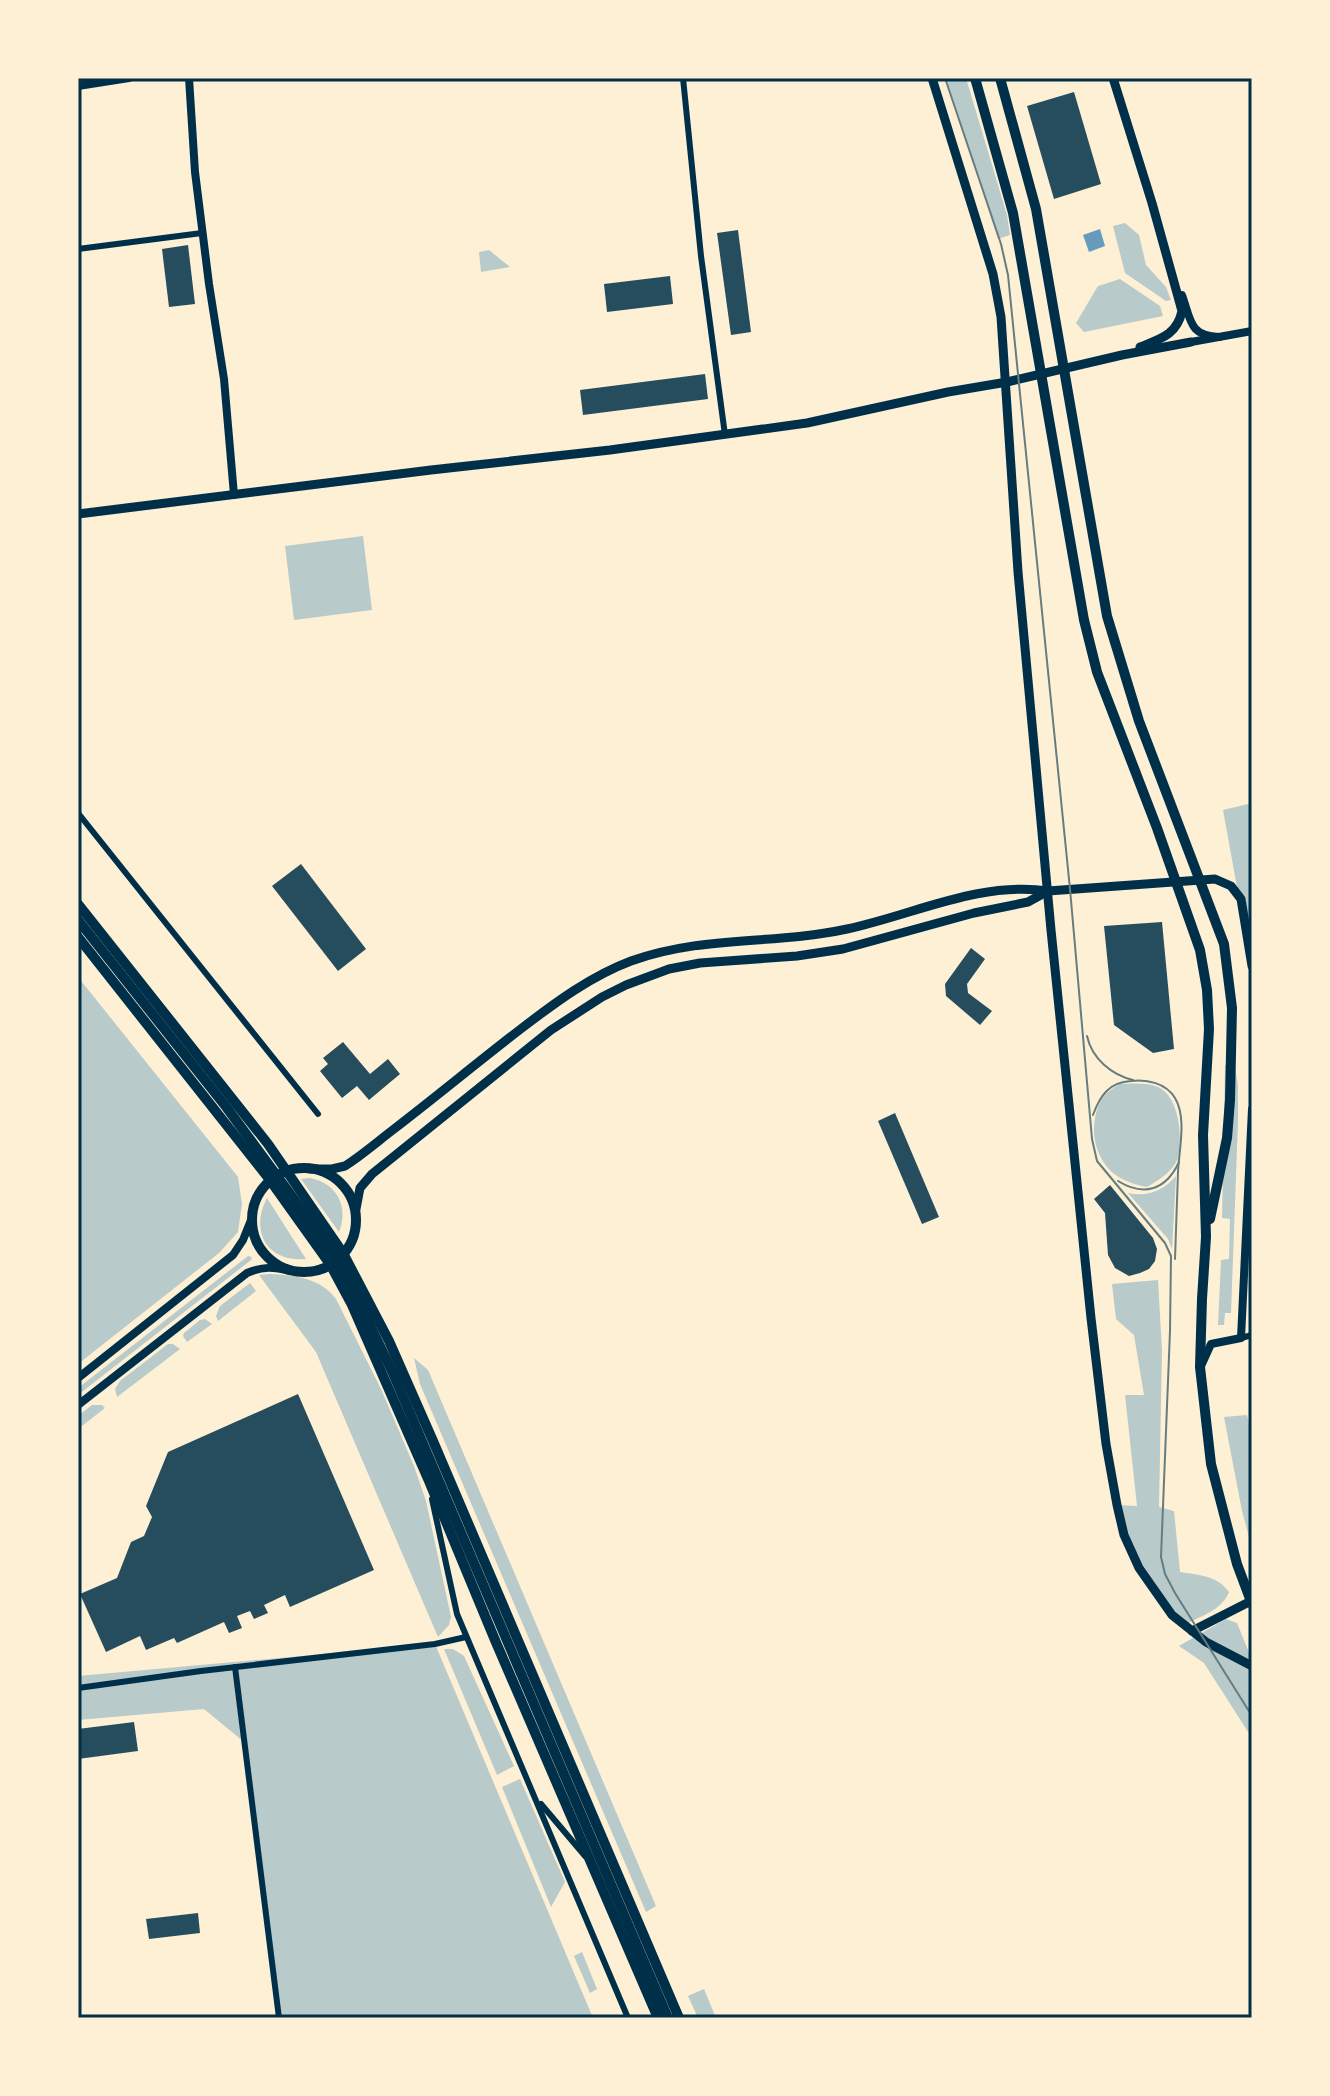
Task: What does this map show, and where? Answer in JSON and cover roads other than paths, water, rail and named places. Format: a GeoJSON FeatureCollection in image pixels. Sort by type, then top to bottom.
{"type":"FeatureCollection","features":[{"type":"Feature","properties":{"kind":"main road"},"geometry":{"type":"LineString","coordinates":[[932,78],[999,295],[1018,572],[1048,891],[1091,1318],[1106,1444],[1117,1505],[1124,1535],[1139,1568],[1172,1615],[1206,1642],[1252,1666]]}},
{"type":"Feature","properties":{"kind":"main road"},"geometry":{"type":"LineString","coordinates":[[975,78],[1013,213],[1084,620],[1097,672],[1200,950],[1209,1009],[1203,1135],[1206,1237],[1200,1367],[1211,1464],[1237,1564],[1252,1603],[1192,1631]]}},
{"type":"Feature","properties":{"kind":"main road"},"geometry":{"type":"LineString","coordinates":[[1000,78],[1036,209],[1107,616],[1139,721],[1224,944],[1232,1008],[1230,1100],[1227,1138],[1206,1237]]}},
{"type":"Feature","properties":{"kind":"main road"},"geometry":{"type":"LineString","coordinates":[[1113,78],[1181,306],[1179,322],[1172,333],[1122,355]]}},
{"type":"Feature","properties":{"kind":"main road"},"geometry":{"type":"LineString","coordinates":[[78,514],[725,435],[822,420],[1191,342]]}},
{"type":"Feature","properties":{"kind":"main road"},"geometry":{"type":"LineString","coordinates":[[1048,891],[1028,902],[974,913],[843,949],[797,956],[700,963],[669,969],[626,985],[551,1030],[372,1174],[360,1188],[353,1235],[337,1259],[315,1271],[303,1273],[278,1266],[258,1247],[251,1220],[256,1199],[278,1175],[310,1169],[332,1169],[351,1162],[538,1016],[582,986],[631,962],[668,950],[849,929],[932,905],[997,891],[1025,888],[1048,891],[1215,879],[1231,886],[1241,899],[1252,966]]}},
{"type":"Feature","properties":{"kind":"main road"},"geometry":{"type":"LineString","coordinates":[[78,904],[268,1144],[278,1175]]}},
{"type":"Feature","properties":{"kind":"main road"},"geometry":{"type":"LineString","coordinates":[[78,920],[278,1175],[389,1341],[679,2018]]}},
{"type":"Feature","properties":{"kind":"main road"},"geometry":{"type":"LineString","coordinates":[[78,937],[278,1175],[337,1259],[392,1371],[668,2018]]}},
{"type":"Feature","properties":{"kind":"main road"},"geometry":{"type":"LineString","coordinates":[[310,1169],[321,1171],[340,1183],[352,1197],[356,1209]]}},
{"type":"Feature","properties":{"kind":"main road"},"geometry":{"type":"LineString","coordinates":[[337,1259],[352,1305],[658,2018]]}},
{"type":"Feature","properties":{"kind":"street"},"geometry":{"type":"LineString","coordinates":[[78,86],[129,78]]}},
{"type":"Feature","properties":{"kind":"street"},"geometry":{"type":"LineString","coordinates":[[189,78],[195,172],[224,379],[234,495]]}},
{"type":"Feature","properties":{"kind":"street"},"geometry":{"type":"LineString","coordinates":[[683,78],[701,256],[725,435]]}},
{"type":"Feature","properties":{"kind":"street"},"geometry":{"type":"LineString","coordinates":[[78,249],[202,233]]}},
{"type":"Feature","properties":{"kind":"street"},"geometry":{"type":"LineString","coordinates":[[1167,256],[1195,330],[1205,336],[1219,337]]}},
{"type":"Feature","properties":{"kind":"street"},"geometry":{"type":"LineString","coordinates":[[1191,342],[1252,331]]}},
{"type":"Feature","properties":{"kind":"street"},"geometry":{"type":"LineString","coordinates":[[78,813],[318,1114]]}},
{"type":"Feature","properties":{"kind":"street"},"geometry":{"type":"LineString","coordinates":[[1241,1338],[1252,1109]]}},
{"type":"Feature","properties":{"kind":"street"},"geometry":{"type":"LineString","coordinates":[[78,1378],[233,1255],[251,1220]]}},
{"type":"Feature","properties":{"kind":"street"},"geometry":{"type":"LineString","coordinates":[[78,1405],[247,1273],[260,1267],[290,1271]]}},
{"type":"Feature","properties":{"kind":"street"},"geometry":{"type":"LineString","coordinates":[[1200,1367],[1211,1344],[1252,1335]]}},
{"type":"Feature","properties":{"kind":"street"},"geometry":{"type":"LineString","coordinates":[[422,1444],[457,1614],[628,2018]]}},
{"type":"Feature","properties":{"kind":"street"},"geometry":{"type":"LineString","coordinates":[[78,1688],[435,1644],[466,1637]]}},
{"type":"Feature","properties":{"kind":"street"},"geometry":{"type":"LineString","coordinates":[[235,1667],[279,2018]]}},
{"type":"Feature","properties":{"kind":"street"},"geometry":{"type":"LineString","coordinates":[[536,1798],[613,1889]]}},
{"type":"Feature","properties":{"kind":"water"},"geometry":{"type":"Polygon","coordinates":[[[1100,229],[1105,246],[1089,252],[1083,235],[1100,229]]]}},
{"type":"Feature","properties":{"kind":"tram line"},"geometry":{"type":"LineString","coordinates":[[945,78],[1001,244],[1008,275],[1092,1139],[1097,1161],[1165,1243],[1171,1256],[1161,1557],[1165,1574],[1175,1593],[1252,1716]]}},
{"type":"Feature","properties":{"kind":"tram line"},"geometry":{"type":"LineString","coordinates":[[1087,1036],[1093,1052],[1104,1065],[1133,1080]]}},
{"type":"Feature","properties":{"kind":"tram line"},"geometry":{"type":"LineString","coordinates":[[1093,1115],[1106,1091],[1123,1082],[1156,1083],[1175,1098],[1181,1115],[1175,1259]]}},
{"type":"Feature","properties":{"kind":"tram line"},"geometry":{"type":"LineString","coordinates":[[1118,1181],[1137,1189],[1153,1188],[1168,1179],[1179,1162]]}}]}
